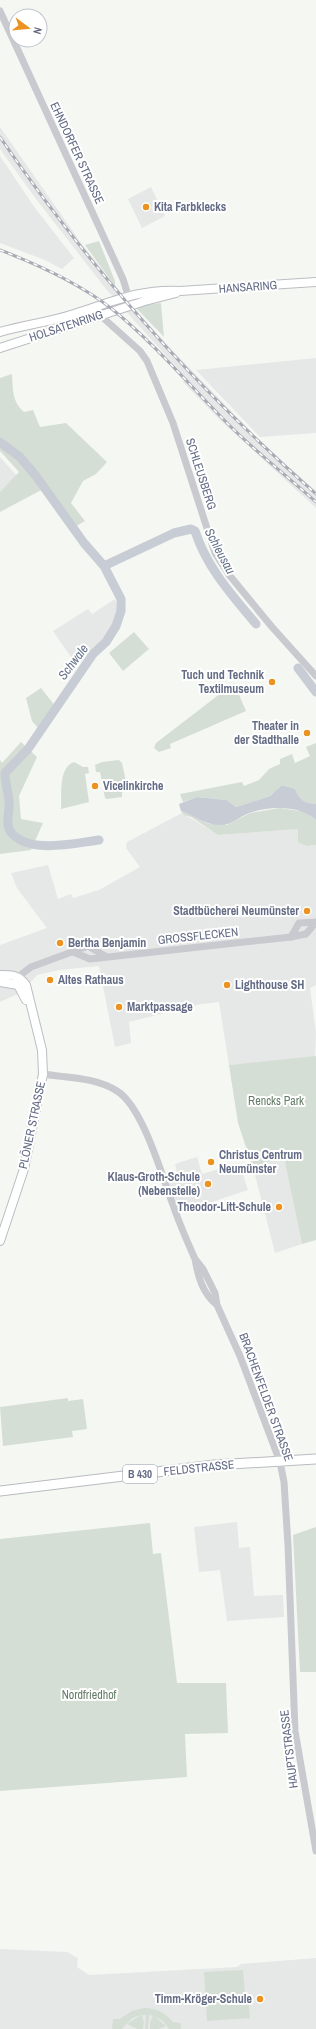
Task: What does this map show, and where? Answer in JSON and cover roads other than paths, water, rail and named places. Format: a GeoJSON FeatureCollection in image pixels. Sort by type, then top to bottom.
{"type":"FeatureCollection","features":[{"type":"Feature","properties":{"kind":"main road","name":"HANSARING"},"geometry":{"type":"LineString","coordinates":[[131,305],[180,292],[316,282]]}},
{"type":"Feature","properties":{"kind":"main road","name":"HANSARING"},"geometry":{"type":"LineString","coordinates":[[128,296],[163,290],[180,292]]}},
{"type":"Feature","properties":{"kind":"main road","name":"HOLSATENRING"},"geometry":{"type":"LineString","coordinates":[[0,332],[75,314],[128,296]]}},
{"type":"Feature","properties":{"kind":"main road","name":"HOLSATENRING"},"geometry":{"type":"LineString","coordinates":[[0,348],[131,305]]}},
{"type":"Feature","properties":{"kind":"main road"},"geometry":{"type":"LineString","coordinates":[[0,975],[21,982]]}},
{"type":"Feature","properties":{"kind":"main road"},"geometry":{"type":"LineString","coordinates":[[3,982],[21,982]]}},
{"type":"Feature","properties":{"kind":"main road","name":"PLÖNER STRASSE"},"geometry":{"type":"LineString","coordinates":[[0,1241],[24,1169],[43,1074],[42,1050],[21,982]]}},
{"type":"Feature","properties":{"kind":"main road","name":"B 430"},"geometry":{"type":"LineString","coordinates":[[280,1462],[316,1459]]}},
{"type":"Feature","properties":{"kind":"main road","name":"FELDSTRASSE"},"geometry":{"type":"LineString","coordinates":[[0,1491],[214,1465],[280,1462]]}},
{"type":"Feature","properties":{"kind":"street","name":"EHNDORFER STRASSE"},"geometry":{"type":"LineString","coordinates":[[0,11],[107,244],[131,305]]}},
{"type":"Feature","properties":{"kind":"street","name":"SCHLEUSBERG"},"geometry":{"type":"LineString","coordinates":[[100,315],[140,351],[147,361],[169,413],[215,553],[230,576],[272,627],[316,676]]}},
{"type":"Feature","properties":{"kind":"street","name":"GROSSFLECKEN"},"geometry":{"type":"LineString","coordinates":[[94,955],[90,946],[83,952],[87,959],[94,955],[107,957],[291,937],[298,932],[299,923],[307,926],[316,922]]}},
{"type":"Feature","properties":{"kind":"street","name":"GROSSFLECKEN"},"geometry":{"type":"LineString","coordinates":[[298,932],[306,934],[307,926]]}},
{"type":"Feature","properties":{"kind":"street"},"geometry":{"type":"LineString","coordinates":[[21,982],[31,967],[73,952],[83,952]]}},
{"type":"Feature","properties":{"kind":"street"},"geometry":{"type":"LineString","coordinates":[[21,982],[31,967]]}},
{"type":"Feature","properties":{"kind":"street","name":"BRACHENFELDER STRASSE"},"geometry":{"type":"LineString","coordinates":[[43,1074],[94,1081],[117,1090],[129,1102],[141,1123],[195,1259],[197,1271],[208,1297],[217,1305],[245,1368],[280,1462],[286,1511],[291,1619]]}},
{"type":"Feature","properties":{"kind":"street","name":"HAUPTSTRASSE"},"geometry":{"type":"LineString","coordinates":[[291,1619],[296,1732],[316,1851]]}},
{"type":"Feature","properties":{"kind":"waterway","name":"Schwale"},"geometry":{"type":"LineString","coordinates":[[0,442],[20,457],[36,476],[84,543],[104,566],[121,599],[121,611],[116,626],[106,642],[93,654],[28,749],[5,773],[9,800],[9,828],[10,831],[18,838],[28,843],[39,845],[52,846],[99,840]]}},
{"type":"Feature","properties":{"kind":"waterway","name":"Schleusau"},"geometry":{"type":"LineString","coordinates":[[104,566],[174,533],[191,529],[195,531],[213,569],[256,624]]}},
{"type":"Feature","properties":{"kind":"waterway","name":"Schleusau"},"geometry":{"type":"LineString","coordinates":[[298,668],[316,692]]}},
{"type":"Feature","properties":{"kind":"railway"},"geometry":{"type":"LineString","coordinates":[[0,137],[70,234],[147,325],[229,412],[316,494]]}},
{"type":"Feature","properties":{"kind":"railway"},"geometry":{"type":"LineString","coordinates":[[0,250],[58,275],[86,291],[112,309],[157,350],[239,434],[316,502]]}},
{"type":"Feature","properties":{"kind":"place","name":"Kita Farbklecks"},"geometry":{"type":"Point","coordinates":[146,207]}},
{"type":"Feature","properties":{"kind":"place","name":"Tuch und Technik Textilmuseum"},"geometry":{"type":"Point","coordinates":[272,682]}},
{"type":"Feature","properties":{"kind":"place","name":"Theater in der Stadthalle"},"geometry":{"type":"Point","coordinates":[307,733]}},
{"type":"Feature","properties":{"kind":"place","name":"Vicelinkirche"},"geometry":{"type":"Point","coordinates":[95,786]}},
{"type":"Feature","properties":{"kind":"place","name":"Stadtbücherei Neumünster"},"geometry":{"type":"Point","coordinates":[307,911]}},
{"type":"Feature","properties":{"kind":"place","name":"Bertha Benjamin"},"geometry":{"type":"Point","coordinates":[60,943]}},
{"type":"Feature","properties":{"kind":"place","name":"Altes Rathaus"},"geometry":{"type":"Point","coordinates":[50,980]}},
{"type":"Feature","properties":{"kind":"place","name":"Lighthouse SH"},"geometry":{"type":"Point","coordinates":[227,985]}},
{"type":"Feature","properties":{"kind":"place","name":"Marktpassage"},"geometry":{"type":"Point","coordinates":[119,1007]}},
{"type":"Feature","properties":{"kind":"place","name":"Christus Centrum Neumünster"},"geometry":{"type":"Point","coordinates":[211,1162]}},
{"type":"Feature","properties":{"kind":"place","name":"Klaus-Groth-Schule (Nebenstelle)"},"geometry":{"type":"Point","coordinates":[208,1184]}},
{"type":"Feature","properties":{"kind":"place","name":"Theodor-Litt-Schule"},"geometry":{"type":"Point","coordinates":[279,1207]}},
{"type":"Feature","properties":{"kind":"place","name":"Timm-Kröger-Schule"},"geometry":{"type":"Point","coordinates":[260,1999]}},
{"type":"Feature","properties":{"kind":"park label","name":"Rencks Park"},"geometry":{"type":"Point","coordinates":[276,1101]}},
{"type":"Feature","properties":{"kind":"park label","name":"Nordfriedhof"},"geometry":{"type":"Point","coordinates":[89,1695]}}]}
